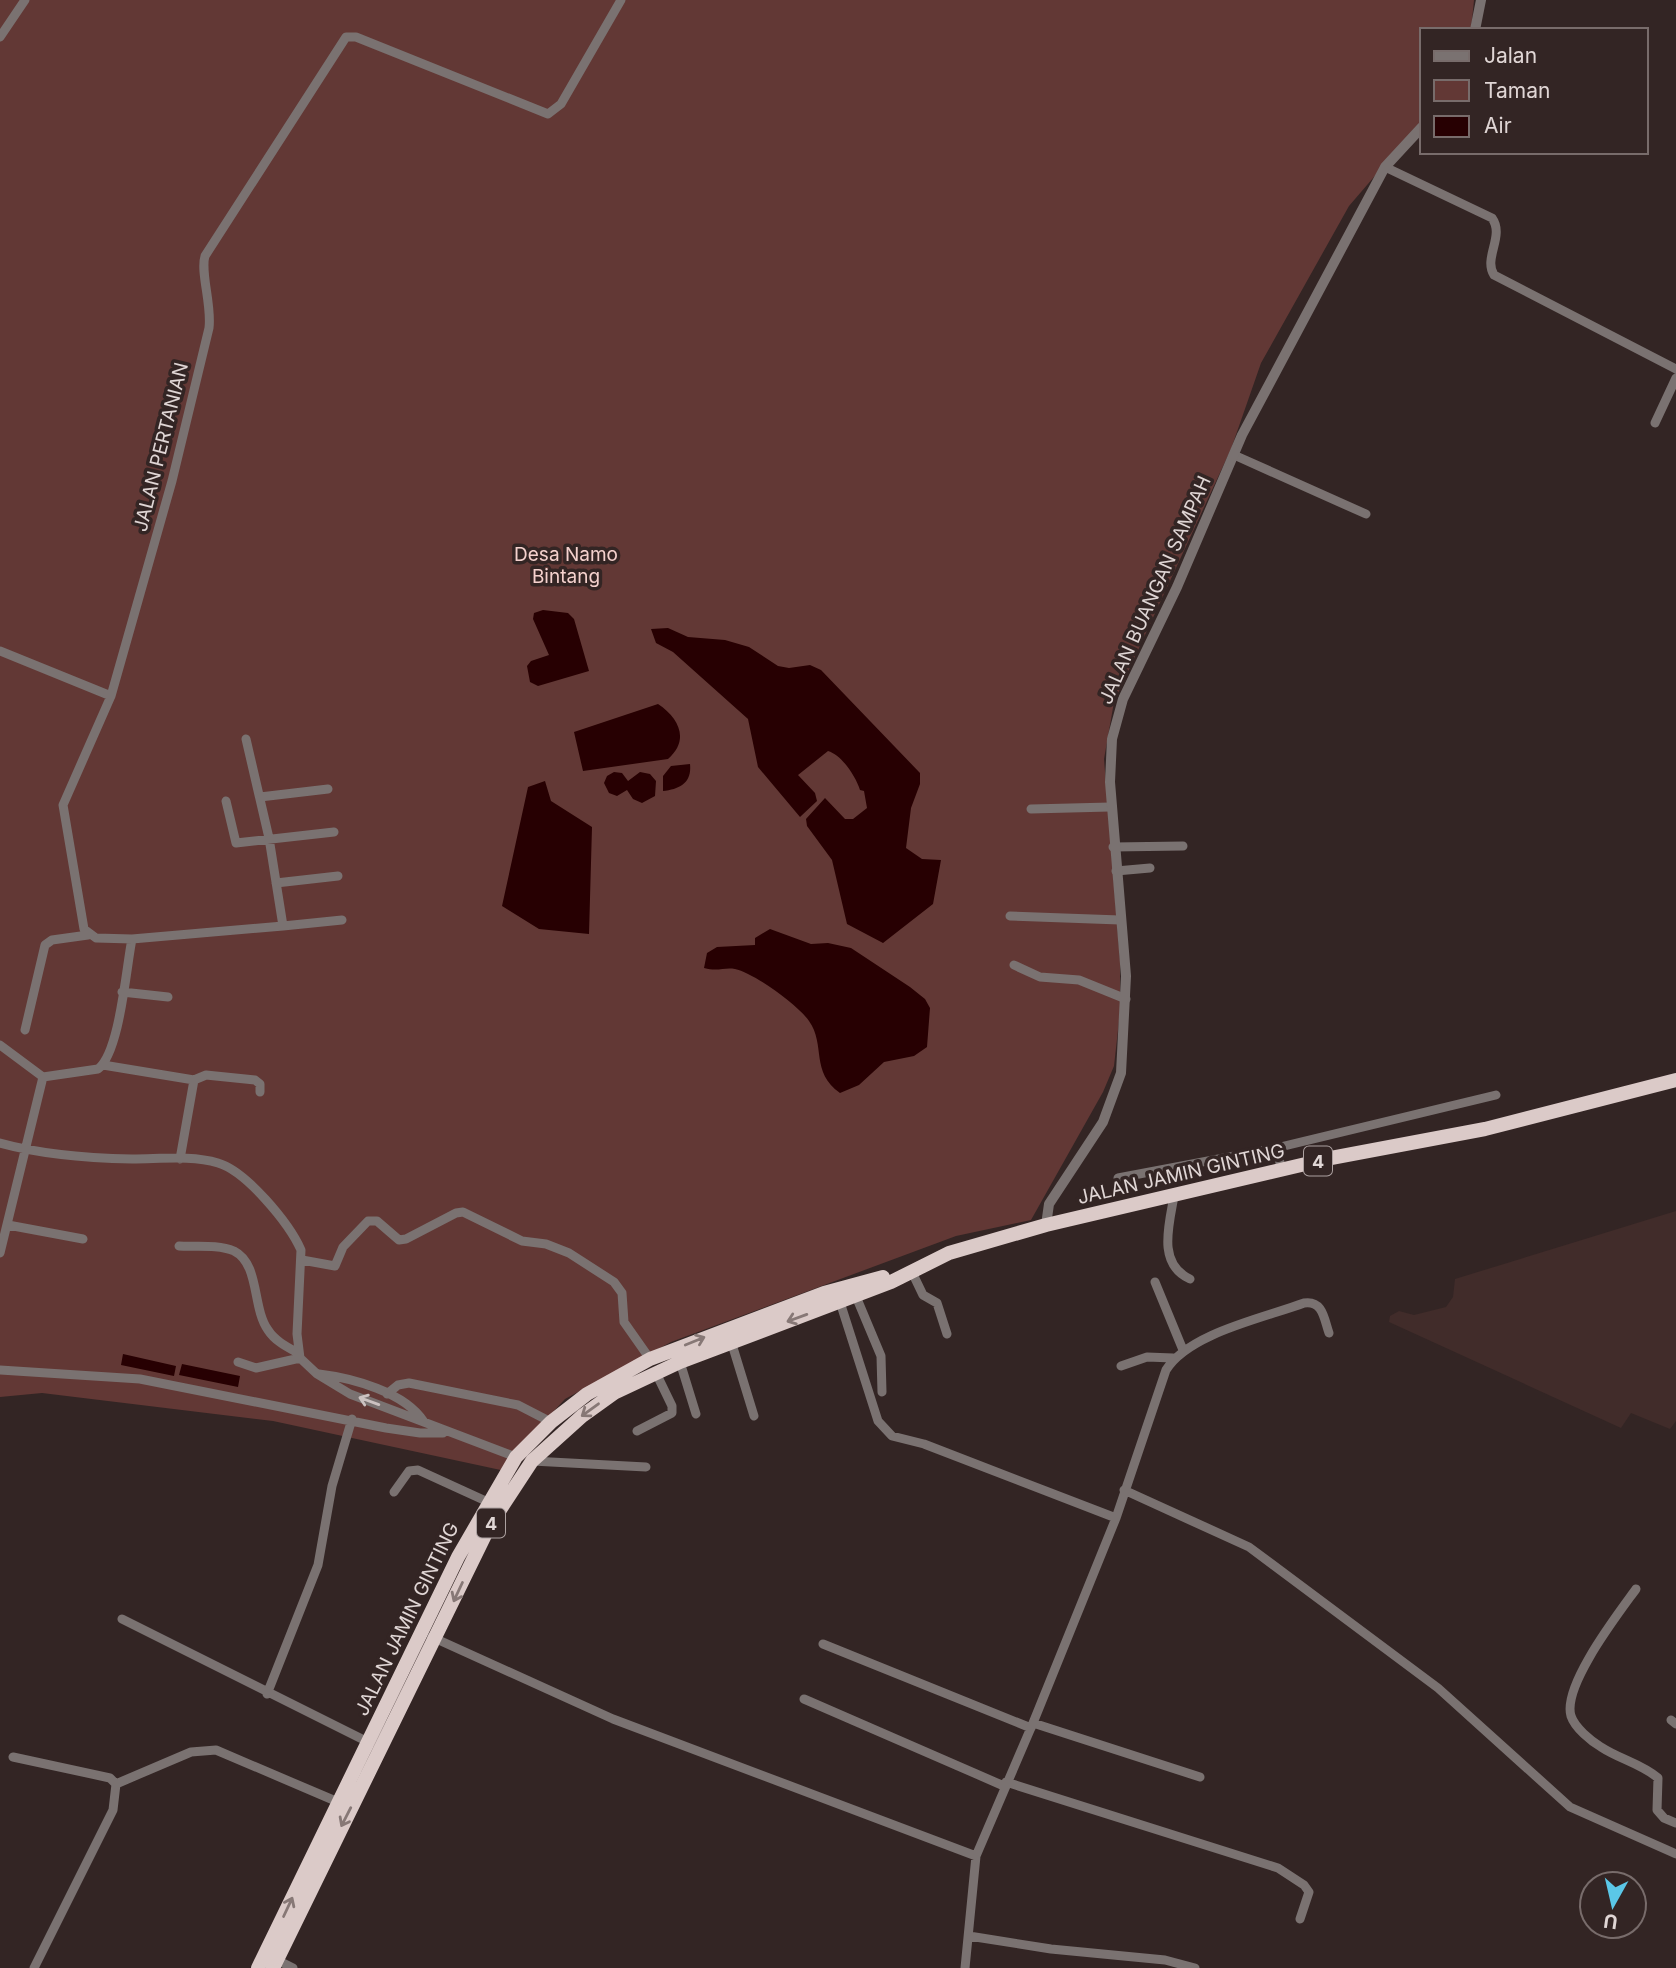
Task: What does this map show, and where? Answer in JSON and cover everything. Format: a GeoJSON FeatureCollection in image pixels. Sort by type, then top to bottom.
{"type":"FeatureCollection","features":[{"type":"Feature","properties":{"kind":"highway","name":"JALAN JAMIN GINTING"},"geometry":{"type":"LineString","coordinates":[[258,1968],[421,1630],[488,1502],[516,1457],[551,1422],[597,1388],[653,1366],[762,1315],[854,1291],[908,1272],[949,1253],[1046,1225],[1282,1170],[1485,1129],[1676,1080]]}},
{"type":"Feature","properties":{"kind":"highway","name":"JALAN JAMIN GINTING"},"geometry":{"type":"LineString","coordinates":[[275,1964],[490,1525],[532,1461],[590,1410],[653,1366],[680,1362],[840,1303],[854,1291]]}},
{"type":"Feature","properties":{"kind":"street"},"geometry":{"type":"LineString","coordinates":[[0,37],[25,0]]}},
{"type":"Feature","properties":{"kind":"street","name":"JALAN PERTANIAN"},"geometry":{"type":"LineString","coordinates":[[88,934],[80,916],[63,805],[111,696],[172,481],[209,328],[211,306],[204,260],[342,39],[356,37],[548,114],[561,104],[621,0]]}},
{"type":"Feature","properties":{"kind":"street"},"geometry":{"type":"LineString","coordinates":[[1475,28],[1481,0]]}},
{"type":"Feature","properties":{"kind":"street","name":"JALAN BUANGAN SAMPAH"},"geometry":{"type":"LineString","coordinates":[[1046,1225],[1049,1204],[1112,1104],[1121,1073],[1126,999],[1110,807],[1112,740],[1123,699],[1178,587],[1234,455],[1385,167],[1420,129]]}},
{"type":"Feature","properties":{"kind":"street"},"geometry":{"type":"LineString","coordinates":[[1385,167],[1492,218],[1497,229],[1491,268],[1494,275],[1676,369]]}},
{"type":"Feature","properties":{"kind":"street"},"geometry":{"type":"LineString","coordinates":[[1655,423],[1676,378]]}},
{"type":"Feature","properties":{"kind":"street"},"geometry":{"type":"LineString","coordinates":[[1234,455],[1366,514]]}},
{"type":"Feature","properties":{"kind":"street"},"geometry":{"type":"LineString","coordinates":[[0,651],[111,696]]}},
{"type":"Feature","properties":{"kind":"street"},"geometry":{"type":"LineString","coordinates":[[246,739],[269,838],[284,926]]}},
{"type":"Feature","properties":{"kind":"street"},"geometry":{"type":"LineString","coordinates":[[260,797],[328,789]]}},
{"type":"Feature","properties":{"kind":"street"},"geometry":{"type":"LineString","coordinates":[[226,802],[235,843],[334,832]]}},
{"type":"Feature","properties":{"kind":"street"},"geometry":{"type":"LineString","coordinates":[[1031,809],[1110,807]]}},
{"type":"Feature","properties":{"kind":"street"},"geometry":{"type":"LineString","coordinates":[[1113,847],[1183,846]]}},
{"type":"Feature","properties":{"kind":"street"},"geometry":{"type":"LineString","coordinates":[[1116,871],[1150,868]]}},
{"type":"Feature","properties":{"kind":"street"},"geometry":{"type":"LineString","coordinates":[[276,883],[338,876]]}},
{"type":"Feature","properties":{"kind":"street"},"geometry":{"type":"LineString","coordinates":[[1010,916],[1121,920]]}},
{"type":"Feature","properties":{"kind":"street"},"geometry":{"type":"LineString","coordinates":[[25,1030],[45,945],[52,940],[88,934],[96,938],[132,939],[342,920]]}},
{"type":"Feature","properties":{"kind":"street"},"geometry":{"type":"LineString","coordinates":[[0,1045],[43,1077],[91,1072],[103,1065],[108,1056],[132,939]]}},
{"type":"Feature","properties":{"kind":"street"},"geometry":{"type":"LineString","coordinates":[[1014,965],[1040,976],[1079,980],[1126,999]]}},
{"type":"Feature","properties":{"kind":"street"},"geometry":{"type":"LineString","coordinates":[[122,992],[168,997]]}},
{"type":"Feature","properties":{"kind":"street"},"geometry":{"type":"LineString","coordinates":[[103,1065],[194,1080],[211,1075],[257,1080],[260,1092]]}},
{"type":"Feature","properties":{"kind":"street"},"geometry":{"type":"LineString","coordinates":[[0,1253],[43,1077]]}},
{"type":"Feature","properties":{"kind":"street"},"geometry":{"type":"LineString","coordinates":[[180,1159],[194,1080]]}},
{"type":"Feature","properties":{"kind":"street"},"geometry":{"type":"LineString","coordinates":[[1118,1178],[1276,1148],[1496,1095]]}},
{"type":"Feature","properties":{"kind":"street"},"geometry":{"type":"LineString","coordinates":[[0,1143],[25,1150],[99,1158],[180,1159],[219,1163],[233,1169],[253,1186],[297,1242],[302,1259],[297,1323],[299,1356]]}},
{"type":"Feature","properties":{"kind":"street"},"geometry":{"type":"LineString","coordinates":[[1276,1148],[1282,1170]]}},
{"type":"Feature","properties":{"kind":"street"},"geometry":{"type":"LineString","coordinates":[[1174,1196],[1168,1241],[1169,1258],[1178,1274],[1190,1279]]}},
{"type":"Feature","properties":{"kind":"street"},"geometry":{"type":"LineString","coordinates":[[302,1259],[335,1266],[343,1247],[368,1221],[377,1222],[398,1240],[406,1239],[463,1212],[522,1241],[546,1244],[569,1253],[614,1282],[622,1293],[624,1322],[653,1366],[672,1406],[672,1413],[637,1431]]}},
{"type":"Feature","properties":{"kind":"street"},"geometry":{"type":"LineString","coordinates":[[8,1225],[83,1239]]}},
{"type":"Feature","properties":{"kind":"street"},"geometry":{"type":"LineString","coordinates":[[179,1246],[218,1247],[239,1255],[251,1275],[258,1311],[267,1330],[317,1374],[351,1394],[516,1457]]}},
{"type":"Feature","properties":{"kind":"street"},"geometry":{"type":"LineString","coordinates":[[908,1272],[923,1295],[937,1303],[947,1334]]}},
{"type":"Feature","properties":{"kind":"street"},"geometry":{"type":"LineString","coordinates":[[1155,1282],[1183,1350]]}},
{"type":"Feature","properties":{"kind":"street"},"geometry":{"type":"LineString","coordinates":[[854,1291],[881,1356],[882,1392]]}},
{"type":"Feature","properties":{"kind":"street"},"geometry":{"type":"LineString","coordinates":[[965,1968],[976,1856],[1116,1518],[1166,1370],[1173,1358],[1183,1350],[1310,1302],[1320,1306],[1329,1333]]}},
{"type":"Feature","properties":{"kind":"street"},"geometry":{"type":"LineString","coordinates":[[840,1303],[878,1421],[887,1434],[923,1444],[1116,1518]]}},
{"type":"Feature","properties":{"kind":"street"},"geometry":{"type":"LineString","coordinates":[[731,1341],[754,1416]]}},
{"type":"Feature","properties":{"kind":"street"},"geometry":{"type":"LineString","coordinates":[[238,1362],[256,1367],[299,1356]]}},
{"type":"Feature","properties":{"kind":"street"},"geometry":{"type":"LineString","coordinates":[[1121,1366],[1147,1357],[1173,1358]]}},
{"type":"Feature","properties":{"kind":"street"},"geometry":{"type":"LineString","coordinates":[[680,1362],[696,1414]]}},
{"type":"Feature","properties":{"kind":"street"},"geometry":{"type":"LineString","coordinates":[[0,1368],[140,1379],[420,1433],[448,1433]]}},
{"type":"Feature","properties":{"kind":"street"},"geometry":{"type":"LineString","coordinates":[[317,1374],[335,1376],[409,1403],[424,1422]]}},
{"type":"Feature","properties":{"kind":"street"},"geometry":{"type":"LineString","coordinates":[[387,1394],[398,1385],[409,1383],[518,1405],[551,1422]]}},
{"type":"Feature","properties":{"kind":"street"},"geometry":{"type":"LineString","coordinates":[[267,1694],[318,1565],[332,1486],[352,1419]]}},
{"type":"Feature","properties":{"kind":"street"},"geometry":{"type":"LineString","coordinates":[[532,1461],[646,1466]]}},
{"type":"Feature","properties":{"kind":"street"},"geometry":{"type":"LineString","coordinates":[[394,1493],[409,1471],[418,1470],[488,1502]]}},
{"type":"Feature","properties":{"kind":"street"},"geometry":{"type":"LineString","coordinates":[[1124,1490],[1249,1547],[1438,1688],[1570,1807],[1676,1854]]}},
{"type":"Feature","properties":{"kind":"street"},"geometry":{"type":"LineString","coordinates":[[1636,1589],[1601,1635],[1573,1692],[1571,1715],[1577,1727],[1600,1747],[1658,1778],[1657,1810],[1664,1818],[1676,1823]]}},
{"type":"Feature","properties":{"kind":"street"},"geometry":{"type":"LineString","coordinates":[[122,1619],[267,1694],[368,1742]]}},
{"type":"Feature","properties":{"kind":"street"},"geometry":{"type":"LineString","coordinates":[[421,1630],[435,1640],[613,1719],[976,1856]]}},
{"type":"Feature","properties":{"kind":"street"},"geometry":{"type":"LineString","coordinates":[[822,1644],[1032,1726],[1200,1777]]}},
{"type":"Feature","properties":{"kind":"street"},"geometry":{"type":"LineString","coordinates":[[804,1699],[1005,1784],[1278,1868],[1304,1885],[1309,1892],[1300,1919]]}},
{"type":"Feature","properties":{"kind":"street"},"geometry":{"type":"LineString","coordinates":[[116,1784],[191,1752],[216,1750],[338,1802]]}},
{"type":"Feature","properties":{"kind":"street"},"geometry":{"type":"LineString","coordinates":[[13,1757],[110,1778],[116,1784]]}},
{"type":"Feature","properties":{"kind":"street"},"geometry":{"type":"LineString","coordinates":[[34,1968],[113,1810],[116,1784]]}},
{"type":"Feature","properties":{"kind":"street"},"geometry":{"type":"LineString","coordinates":[[969,1936],[1051,1950],[1165,1960],[1195,1968]]}},
{"type":"Feature","properties":{"kind":"street"},"geometry":{"type":"LineString","coordinates":[[275,1964],[293,1968]]}},
{"type":"Feature","properties":{"kind":"shaded area"},"geometry":{"type":"Polygon","coordinates":[[[1676,1211],[1676,1421],[1670,1429],[1631,1413],[1621,1428],[1389,1322],[1390,1316],[1399,1311],[1414,1315],[1446,1307],[1453,1297],[1455,1279],[1676,1211]]]}},
{"type":"Feature","properties":{"kind":"green space","name":"Desa Namo Bintang"},"geometry":{"type":"Polygon","coordinates":[[[0,0],[1474,0],[1471,28],[1420,28],[1420,123],[1349,206],[1261,363],[1231,449],[1114,702],[1104,759],[1120,960],[1120,1012],[1114,1066],[1103,1092],[1031,1220],[956,1236],[671,1342],[565,1399],[516,1452],[510,1472],[273,1421],[42,1393],[0,1397],[0,0]]]}},
{"type":"Feature","properties":{"kind":"water"},"geometry":{"type":"Polygon","coordinates":[[[543,610],[568,613],[574,619],[589,671],[538,686],[530,682],[527,666],[531,661],[549,655],[533,619],[534,613],[543,610]]]}},
{"type":"Feature","properties":{"kind":"water"},"geometry":{"type":"Polygon","coordinates":[[[668,628],[688,637],[725,640],[749,647],[778,666],[789,668],[810,665],[821,670],[920,773],[920,784],[911,808],[906,848],[922,859],[941,860],[933,904],[883,943],[847,924],[832,860],[807,826],[806,819],[825,798],[845,819],[853,819],[867,808],[864,791],[860,790],[843,762],[828,751],[798,775],[815,793],[817,801],[800,817],[758,767],[748,719],[673,652],[656,643],[651,629],[668,628]]]}},
{"type":"Feature","properties":{"kind":"water"},"geometry":{"type":"Polygon","coordinates":[[[658,704],[672,716],[679,730],[679,744],[668,759],[583,771],[574,732],[658,704]]]}},
{"type":"Feature","properties":{"kind":"water"},"geometry":{"type":"Polygon","coordinates":[[[690,764],[689,776],[684,784],[663,791],[663,776],[671,766],[690,764]]]}},
{"type":"Feature","properties":{"kind":"water"},"geometry":{"type":"Polygon","coordinates":[[[614,772],[622,773],[628,781],[640,772],[650,774],[656,781],[655,796],[642,803],[633,799],[627,790],[617,796],[609,793],[604,783],[607,776],[614,772]]]}},
{"type":"Feature","properties":{"kind":"water"},"geometry":{"type":"Polygon","coordinates":[[[545,781],[551,801],[592,827],[589,934],[539,929],[502,906],[528,787],[545,781]]]}},
{"type":"Feature","properties":{"kind":"water"},"geometry":{"type":"Polygon","coordinates":[[[770,929],[811,944],[828,943],[851,948],[910,987],[925,999],[930,1008],[927,1047],[914,1056],[884,1062],[859,1085],[840,1093],[825,1076],[814,1030],[803,1014],[775,990],[743,972],[735,969],[704,968],[707,953],[717,947],[755,945],[755,938],[770,929]]]}},
{"type":"Feature","properties":{"kind":"water"},"geometry":{"type":"Polygon","coordinates":[[[123,1354],[176,1366],[174,1376],[121,1365],[123,1354]]]}},
{"type":"Feature","properties":{"kind":"water"},"geometry":{"type":"Polygon","coordinates":[[[182,1364],[240,1376],[238,1387],[179,1375],[182,1364]]]}}]}
